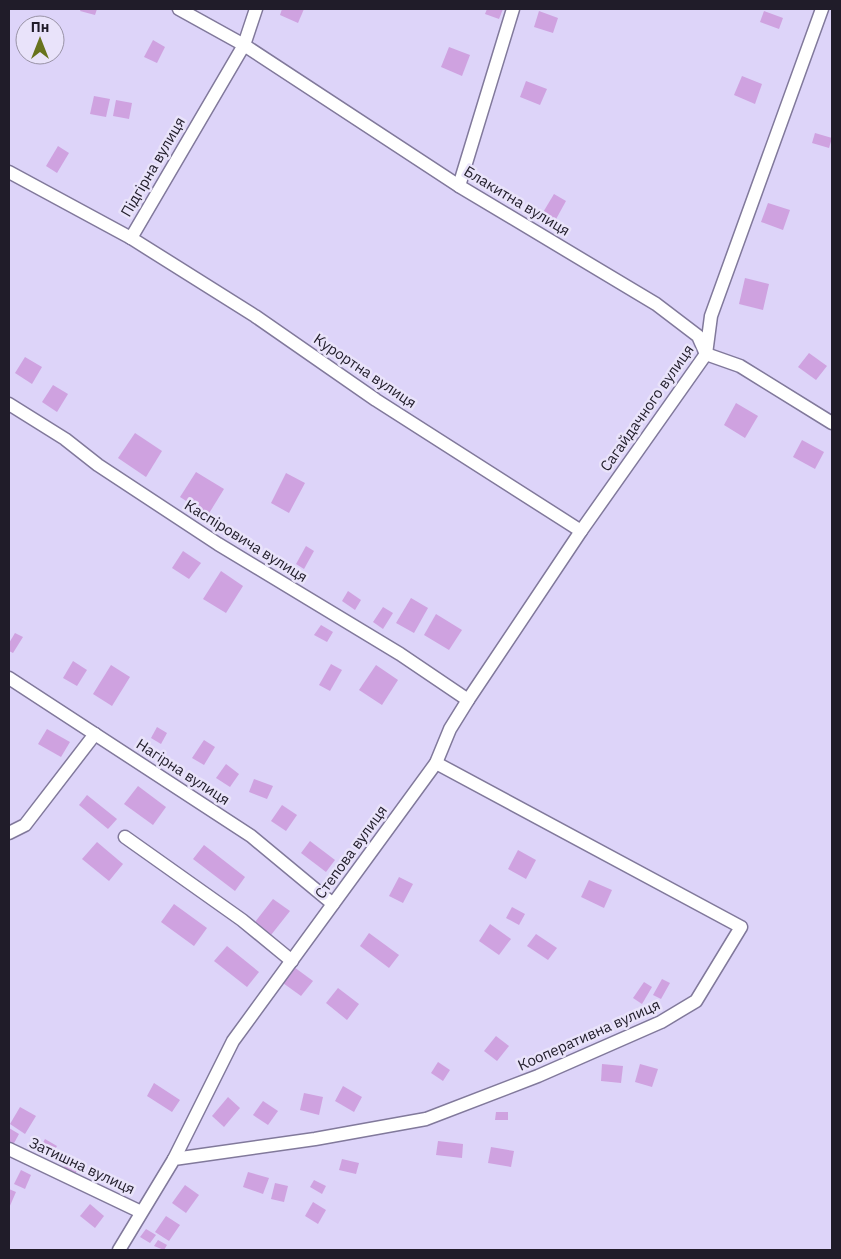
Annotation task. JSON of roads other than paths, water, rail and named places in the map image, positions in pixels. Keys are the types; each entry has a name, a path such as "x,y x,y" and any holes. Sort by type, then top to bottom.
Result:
{"street":[{"name":"Блакитна вулиця","path":"179,9 244,45 459,186 656,304 698,336 706,354"},
{"name":"Підгірна вулиця","path":"9,172 131,238 244,45 256,9"},
{"path":"459,186 513,9"},
{"name":"Сагайдачного вулиця","path":"436,763 450,729 468,700 581,531 706,354 712,316 822,9"},
{"name":"Курортна вулиця","path":"131,238 255,316 376,400 581,531"},
{"path":"706,354 740,366 832,423"},
{"name":"Каспіровича вулиця","path":"9,404 64,439 98,465 218,544 392,649 468,700"},
{"name":"Нагірна вулиця","path":"9,678 251,836 333,904"},
{"path":"9,833 25,825 95,734"},
{"name":"Степова вулиця","path":"174,1159 233,1041 436,763"},
{"name":"Кооперативна вулиця","path":"174,1159 315,1139 426,1119 555,1069 661,1022 696,1001 742,927 436,763"},
{"path":"125,837 242,920 292,961"},
{"name":"Затишна вулиця","path":"9,1150 141,1212"},
{"path":"119,1250 174,1159"}]}
